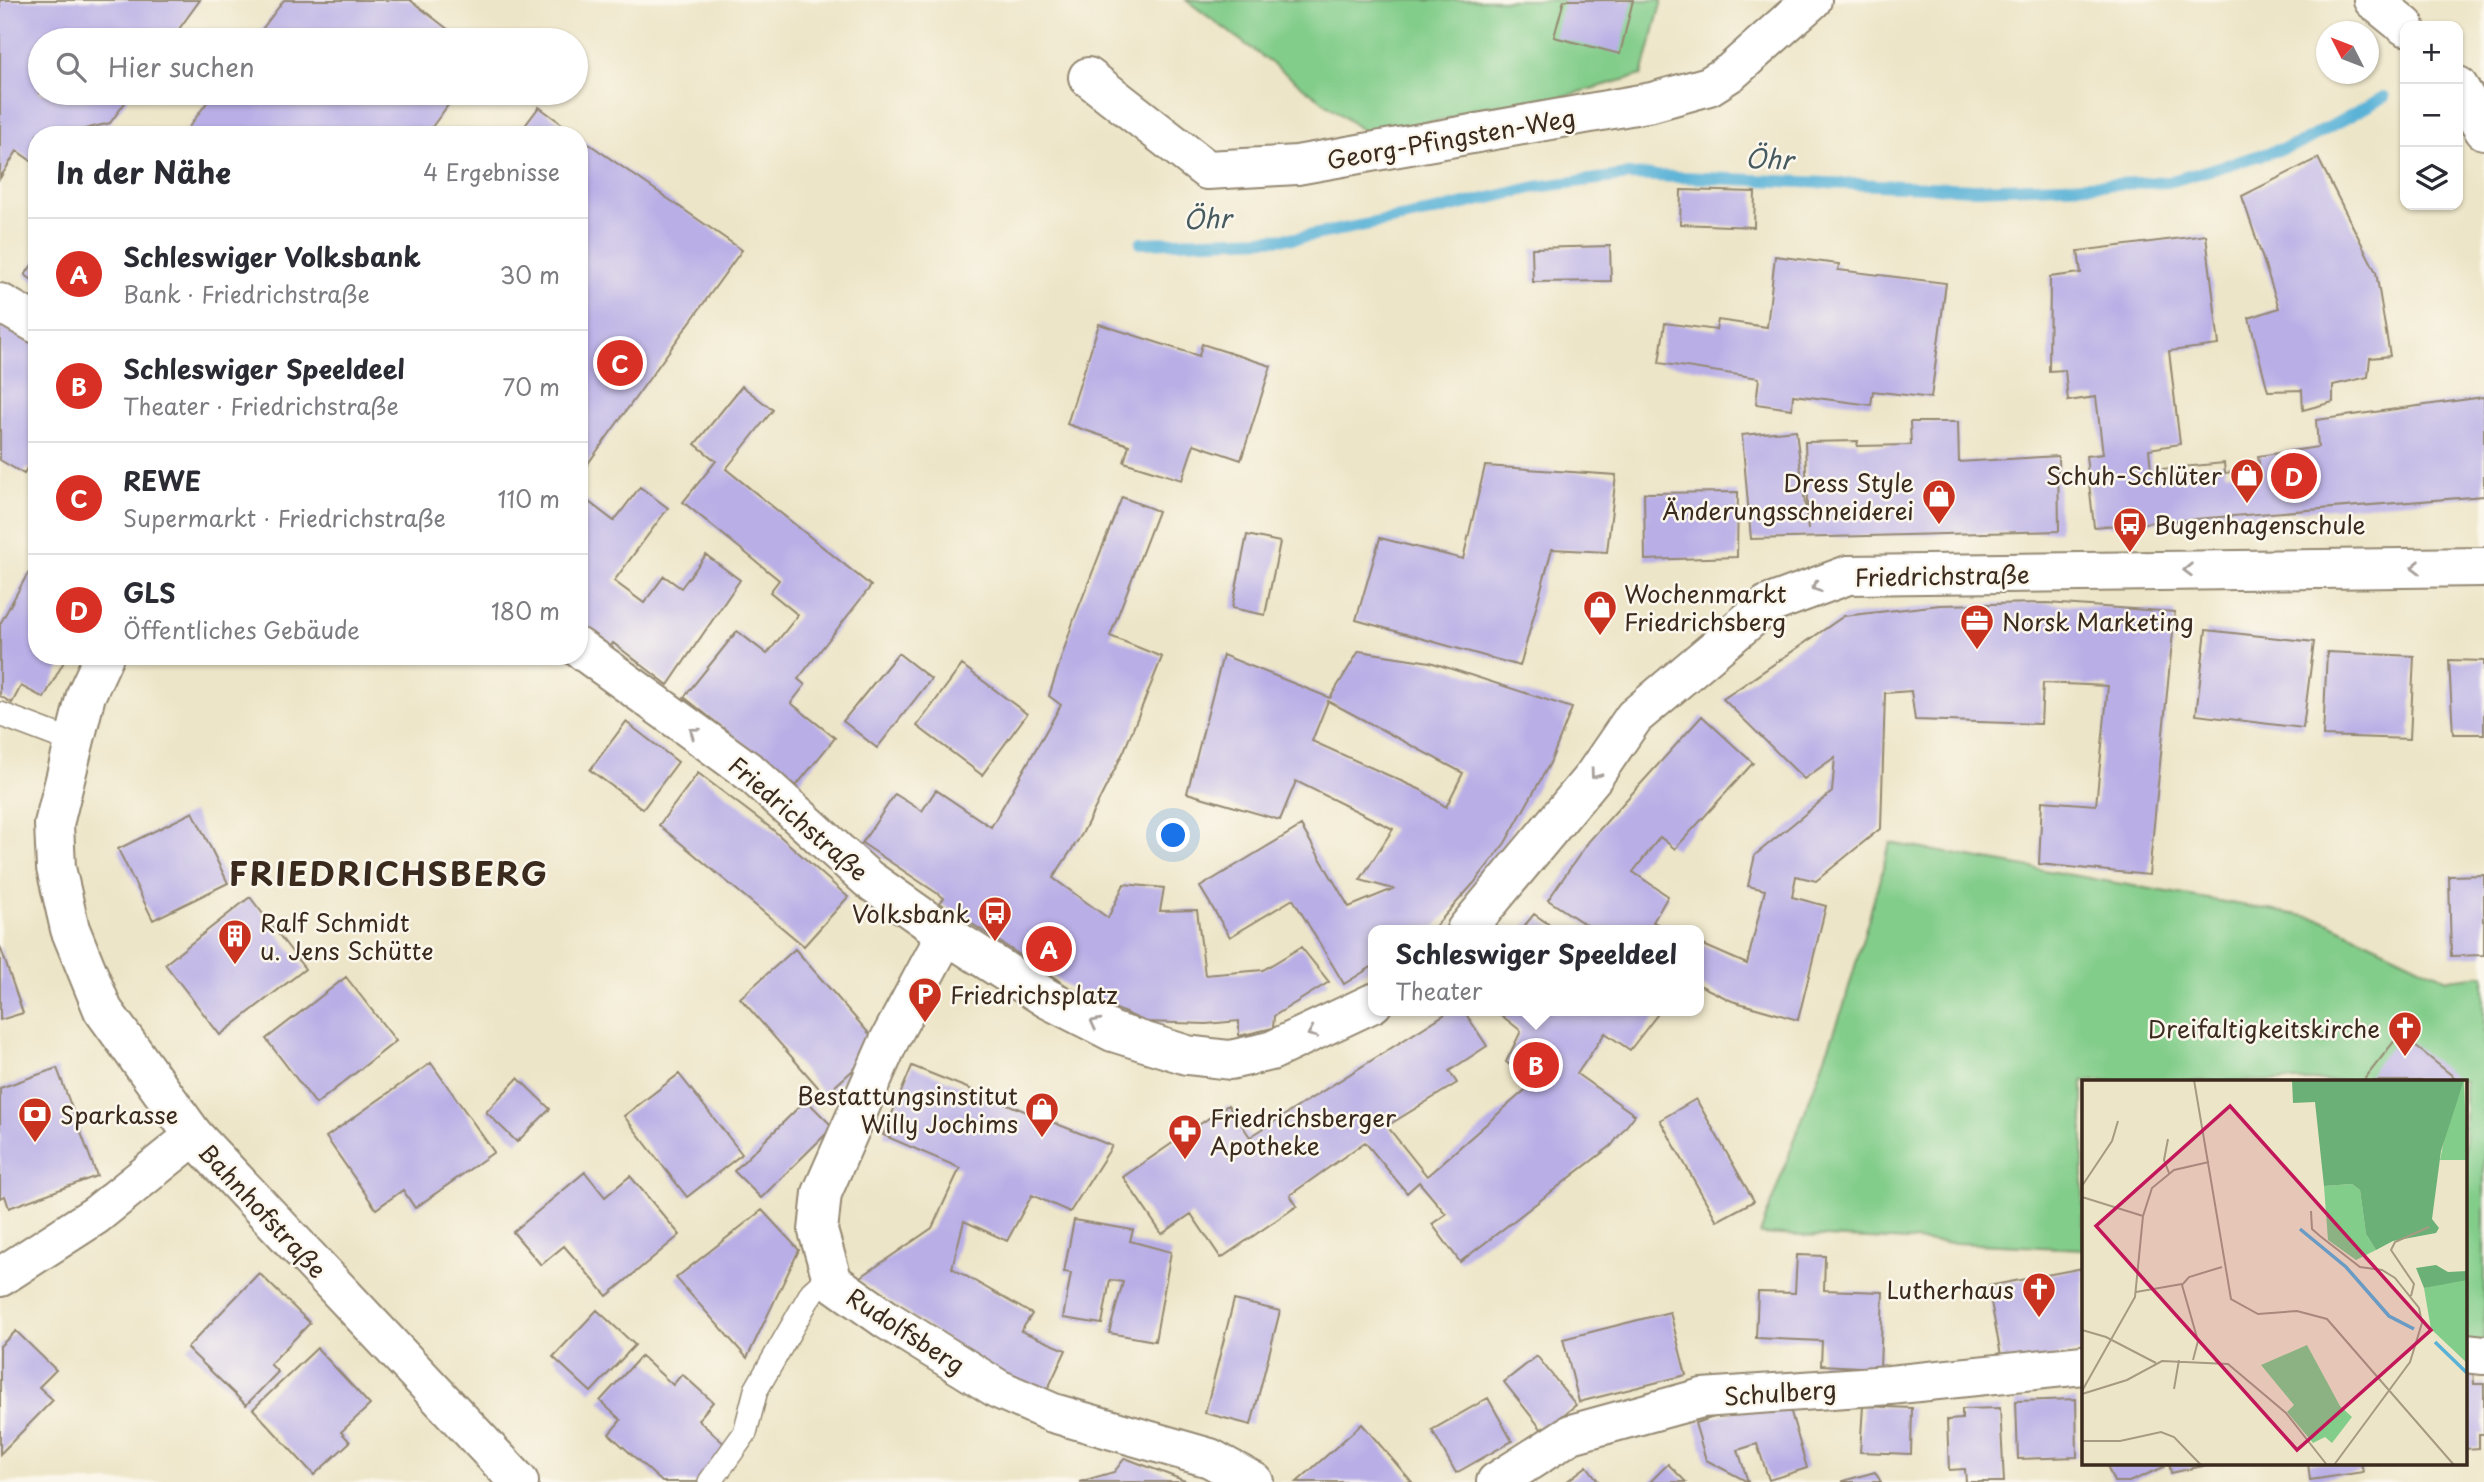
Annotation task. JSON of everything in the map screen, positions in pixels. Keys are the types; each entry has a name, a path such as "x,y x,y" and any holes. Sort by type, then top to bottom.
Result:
{"street":[{"name":"Georg-Pfingsten-Weg","path":"1088,77 1207,170 1297,165 1640,105 1709,86 1739,65 1812,0"},
{"path":"2374,0 2400,22"},
{"path":"2463,94 2484,130"},
{"path":"0,303 28,319"},
{"name":"Friedrichstraße","path":"1470,925 1593,778 1634,717 1767,605 1848,575 2484,567"},
{"name":"Friedrichstraße","path":"588,655 751,773 869,878 946,934 1048,999 1113,1032 1187,1055 1230,1059 1271,1051 1368,1005"},
{"name":"Bahnhofstraße","path":"100,665 86,695 54,824 57,868 70,929 103,1010 194,1136 519,1482"},
{"name":"Rudolfsberg","path":"946,934 889,1041 822,1194 818,1231 833,1282 887,1321 998,1389 1053,1413 1210,1458 1254,1482"},
{"path":"0,1277 96,1214 194,1136"},
{"path":"2466,1353 2484,1355"},
{"name":"Schulberg","path":"1496,1482 1571,1434 1702,1398 1890,1385 2082,1365"}],"lane":[{"path":"0,714 74,742"},
{"path":"710,1482 745,1433 756,1390 812,1292 831,1275"}],"green space":[{"path":"1186,0 1662,0 1642,75 1554,99 1367,134"},
{"path":"1890,843 2321,919 2447,979 2484,975 2484,1343 2466,1341 2466,1080 2082,1080 2082,1249 1760,1234 1844,1005"}],"building":[{"path":"0,0 200,0 180,28 28,28 28,105 123,105 110,123 98,126 28,126 28,159 17,151 0,178"},
{"path":"284,0 410,0 446,28 263,28"},
{"path":"1564,0 1633,0 1620,54 1554,37"},
{"path":"205,105 448,105 433,126 190,126"},
{"path":"539,107 565,126 525,126"},
{"path":"588,143 742,250 588,464"},
{"path":"2318,158 2376,272 2390,356 2370,358 2368,377 2333,385 2333,402 2303,410 2302,390 2268,391 2249,318 2279,308 2242,196"},
{"path":"1681,190 1755,192 1754,227 1680,224"},
{"path":"2206,235 2219,345 2169,351 2180,444 2149,449 2151,470 2224,463 2225,473 2260,469 2258,456 2318,447 2316,420 2484,397 2484,496 2094,527 2086,456 2103,454 2096,397 2068,401 2065,370 2049,371 2050,277 2081,273 2078,251"},
{"path":"1610,246 1611,281 1533,282 1532,248"},
{"path":"1775,256 1839,264 1838,270 1946,283 1931,398 1873,391 1871,405 1793,395 1792,409 1756,404 1759,378 1659,363 1665,323 1716,330 1718,320 1767,327"},
{"path":"1099,324 1199,356 1202,344 1271,366 1241,460 1194,444 1182,480 1124,462 1129,445 1067,424"},
{"path":"0,325 28,340 28,468 24,474 0,460"},
{"path":"742,386 773,410 726,469 871,586 798,679 805,685 791,703 835,738 796,786 684,697 737,631 767,654 798,615 770,592 779,580 683,502 716,461 695,444"},
{"path":"1910,422 1958,422 1959,462 2058,456 2059,531 1751,539 1742,435 1796,430 1808,530 1805,442 1858,441 1857,446 1911,445"},
{"path":"1485,466 1616,475 1607,552 1552,549 1520,666 1356,620 1380,538 1463,559"},
{"path":"640,487 668,508 614,581 644,603 664,576 681,588 706,555 740,580 668,685 613,643 606,653 588,640 588,501 614,521"},
{"path":"1738,492 1737,557 1645,560 1644,493"},
{"path":"1122,497 1158,511 1110,636 1162,657 1124,751 1082,834 1053,878 1108,918 1124,884 1164,888 1160,911 1197,910 1205,975 1263,970 1301,947 1329,982 1274,1016 1273,1028 1239,1036 1239,1021 1206,1024 1146,1022 1075,991 940,903 944,898 862,843 895,794 922,811 936,790 991,827 1061,705 1049,696 1073,622"},
{"path":"1247,535 1280,542 1265,615 1232,608"},
{"path":"28,573 28,665 62,665 44,698 21,686 12,703 0,696 0,624"},
{"path":"2047,603 2175,612 2149,875 2039,864 2042,801 2096,805 2108,686 2043,683 2041,724 1915,720 1911,691 1885,693 1881,828 1816,881 1796,876 1792,897 1826,906 1798,1020 1732,1001 1704,987 1704,945 1747,964 1765,890 1748,886 1755,855 1832,792 1835,757 1804,779 1723,699 1844,616 1940,605"},
{"path":"2206,630 2314,642 2303,728 2196,715"},
{"path":"1359,651 1430,662 1572,708 1550,763 1505,843 1474,883 1436,925 1368,925 1368,969 1344,984 1293,899 1230,937 1200,887 1301,826 1349,907 1393,889 1360,880 1393,829 1296,781 1280,820 1187,793 1223,655 1330,698","holes":["1328,701 1463,773 1446,807 1421,790 1312,741"]},
{"path":"2327,652 2414,656 2410,739 2323,736"},
{"path":"898,653 931,679 877,748 843,721"},
{"path":"2449,660 2484,661 2484,734 2453,734"},
{"path":"962,665 1027,714 982,775 917,726"},
{"path":"1702,716 1753,763 1675,849 1660,837 1633,872 1668,896 1653,922 1660,925 1586,925 1548,900 1589,841"},
{"path":"626,722 678,762 643,809 590,770"},
{"path":"698,773 772,829 848,897 804,946 659,825"},
{"path":"193,812 228,883 153,920 118,849"},
{"path":"2484,875 2484,955 2451,956 2449,876"},
{"name":"Ralf Schmidt u. Jens Schütte","path":"250,897 305,969 220,1035 165,964"},
{"path":"1534,914 1550,925 1525,925"},
{"path":"0,946 23,1013 0,1020"},
{"path":"795,949 880,1046 825,1095 740,998"},
{"path":"346,977 396,1041 316,1104 266,1039"},
{"path":"1442,1016 1467,1016 1487,1046 1449,1071 1457,1083 1387,1126 1427,1176 1533,1083 1506,1062 1521,1031 1502,1016 1656,1016 1630,1050 1605,1033 1577,1074 1635,1115 1611,1146 1460,1262 1432,1224 1446,1214 1419,1182 1407,1193 1365,1142 1290,1195 1297,1206 1221,1258 1191,1214 1162,1234 1123,1177 1228,1105 1250,1137"},
{"name":"Dreifaltigkeitskirche","path":"2400,1034 2458,1080 2364,1080"},
{"path":"431,1063 494,1152 415,1208 403,1190 376,1209 326,1137"},
{"path":"912,1066 1112,1146 1070,1212 1032,1195 1007,1241 964,1221 952,1268 1032,1314 1021,1331 1066,1350 1045,1395 995,1373 858,1279 932,1228 960,1168 883,1135"},
{"path":"57,1068 97,1176 9,1208 5,1196 0,1198 0,1088"},
{"path":"679,1074 742,1154 687,1197 624,1116"},
{"path":"518,1078 550,1109 517,1142 486,1112"},
{"path":"1696,1099 1754,1201 1717,1221 1660,1120"},
{"path":"806,1100 833,1127 761,1198 734,1171"},
{"path":"585,1172 605,1197 630,1176 680,1235 607,1296 564,1246 541,1265 513,1232"},
{"path":"762,1210 799,1250 747,1358 676,1278"},
{"path":"1074,1220 1133,1230 1130,1241 1171,1252 1155,1341 1109,1333 1123,1282 1110,1280 1102,1324 1063,1318 1071,1273 1064,1272"},
{"path":"1797,1255 1825,1256 1824,1290 1883,1292 1880,1368 1821,1365 1822,1341 1756,1338 1758,1292 1795,1293"},
{"name":"Lutherhaus","path":"2082,1268 2082,1351 2003,1366 1988,1286"},
{"path":"259,1273 310,1323 270,1364 278,1372 246,1405 187,1348"},
{"path":"1234,1300 1280,1311 1251,1425 1205,1413"},
{"path":"597,1310 635,1345 591,1392 553,1357"},
{"path":"1670,1312 1686,1375 1579,1402 1563,1339"},
{"path":"16,1331 56,1370 39,1387 53,1400 0,1454 0,1346"},
{"path":"317,1348 370,1405 341,1432 350,1442 314,1475 253,1409"},
{"path":"641,1356 673,1385 682,1374 713,1402 698,1420 730,1449 701,1482 662,1482 609,1434 621,1420 600,1401"},
{"path":"1537,1356 1576,1405 1543,1431 1504,1382"},
{"path":"2473,1369 2474,1384 2484,1384 2484,1434 2479,1434 2479,1448 2466,1449 2466,1370"},
{"path":"1786,1395 1807,1468 1769,1480 1757,1444 1738,1450 1748,1482 1706,1460 1695,1423"},
{"path":"1488,1398 1512,1441 1456,1473 1432,1430"},
{"path":"2076,1399 2077,1457 2018,1459 2016,1401"},
{"path":"1863,1406 1912,1408 1911,1454 1860,1452"},
{"path":"2000,1408 2004,1482 1966,1482 1965,1469 1949,1470 1947,1420 1962,1419 1962,1409"},
{"path":"1362,1424 1412,1482 1297,1482"},
{"path":"1125,1458 1188,1482 1079,1482 1114,1472"},
{"path":"1668,1464 1686,1482 1650,1482"},
{"path":"2106,1464 2162,1464 2164,1467 2129,1482 2114,1482"},
{"path":"2169,1464 2212,1464 2171,1473"},
{"path":"2308,1464 2361,1464 2363,1472 2310,1480"},
{"path":"1587,1466 1599,1482 1566,1482"},
{"path":"1875,1472 1881,1482 1843,1482 1843,1481"}],"waterway":[{"name":"Öhr","path":"1141,243 1298,238 1431,212 1536,187 1629,175 1976,189 2168,182 2299,144 2384,97"}],"place":[{"name":"REWE","path":"620,363"},
{"name":"GLS","path":"2294,476"},
{"name":"Schuh-Schlüter","path":"2247,505"},
{"name":"Dress Style Änderungsschneiderei","path":"1939,526"},
{"name":"Bugenhagenschule","path":"2130,554"},
{"name":"Wochenmarkt Friedrichsberg","path":"1600,637"},
{"name":"Norsk Marketing","path":"1977,651"},
{"name":"Volksbank","path":"995,943"},
{"name":"Schleswiger Volksbank","path":"1049,949"},
{"name":"Ralf Schmidt u. Jens Schütte","path":"235,966"},
{"name":"Friedrichsplatz","path":"925,1024"},
{"name":"Dreifaltigkeitskirche","path":"2405,1058"},
{"name":"Schleswiger Speeldeel","path":"1536,1065"},
{"name":"Bestattungsinstitut Willy Jochims","path":"1042,1139"},
{"name":"Sparkasse","path":"35,1144"},
{"name":"Friedrichsberger Apotheke","path":"1185,1161"},
{"name":"Lutherhaus","path":"2039,1319"}],"district":[{"name":"FRIEDRICHSBERG","path":"389,873"}]}
